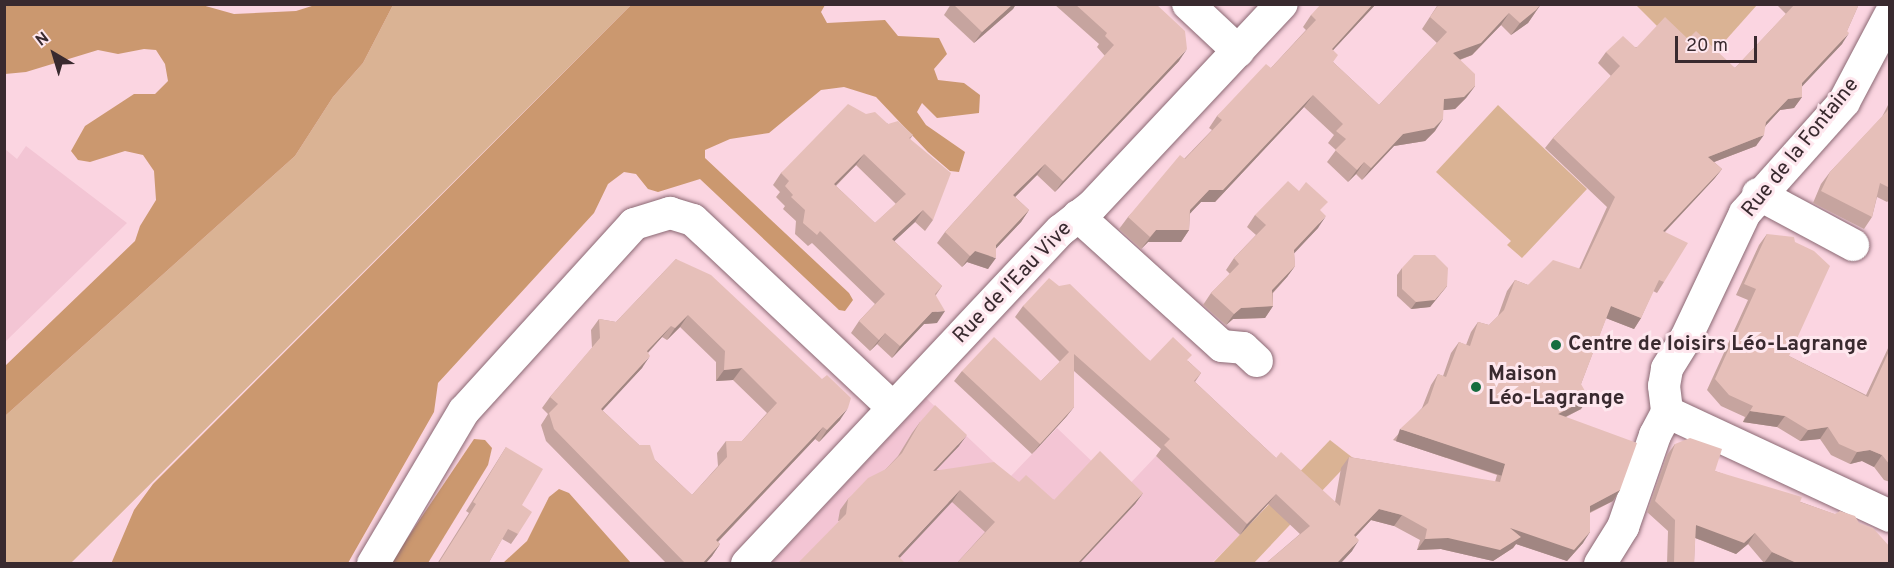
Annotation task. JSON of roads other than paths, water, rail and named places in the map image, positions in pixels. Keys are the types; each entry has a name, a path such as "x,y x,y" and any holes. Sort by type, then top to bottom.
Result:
{"street":[{"path":"1188,4 1238,51"},
{"name":"Rue de l'Eau Vive","path":"747,564 1061,230 1078,216 1282,4"},
{"name":"Rue de la Fontaine","path":"1667,412 1664,398 1666,369 1686,338 1725,252 1758,194 1844,102 1890,15"},
{"path":"1758,194 1853,245"},
{"path":"373,564 464,411 634,224 670,213 693,220 893,408"},
{"path":"1078,216 1222,346 1243,348 1257,361"},
{"path":"1600,564 1623,526 1655,435 1667,412 1890,516"}],"place":[{"name":"Centre de loisirs Léo-Lagrange","path":"1556,345"},
{"name":"Maison Léo-Lagrange","path":"1476,387"}]}
